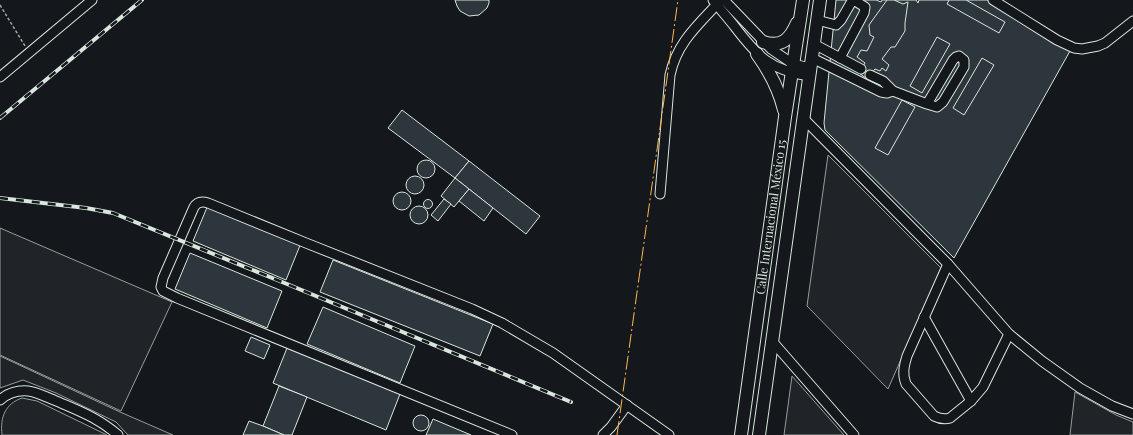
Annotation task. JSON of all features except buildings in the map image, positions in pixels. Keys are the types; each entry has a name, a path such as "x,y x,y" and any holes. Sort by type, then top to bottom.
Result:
{"main road":[{"name":"Calle Internacional México 15","path":"759,435 820,0"},
{"name":"Calle Internacional México 15","path":"741,435 802,4"},
{"path":"764,42 769,44 777,44 791,36 802,4"},
{"path":"757,54 768,68 776,83 782,100 785,117"}],"street":[{"path":"0,77 92,0"},
{"path":"993,0 1057,40 1074,48 1082,49 1105,43 1133,21"},
{"path":"719,1 780,56 792,69"},
{"path":"719,1 757,54 777,68 792,69 811,67 881,92 887,93 893,91"},
{"path":"660,194 670,75 673,61 679,49 688,37 719,1"},
{"path":"817,20 836,25 841,20 852,1 855,1 865,7 864,13 840,58"},
{"path":"814,44 861,69"},
{"path":"870,74 883,81 893,91 927,104 937,107 943,102 964,67 964,60 956,57 952,60 927,104"},
{"path":"803,118 948,264 1010,334 1042,361 1080,388 1112,406 1133,414"},
{"path":"512,435 167,294 161,287 162,278 196,203 208,203 472,309 502,323 553,353 669,435"},
{"path":"948,264 904,363 904,378 906,384 934,416 939,419 950,418 972,401 988,378 1010,334"},
{"path":"924,317 972,401"},
{"path":"772,341 854,435"},
{"path":"0,400 6,394 16,391 28,391 39,394 95,418 118,435"},
{"path":"603,435 611,427 627,405"}],"path":[{"path":"0,5 29,53"}],"shaded area":[{"path":"828,155 941,268 888,389 807,306"},
{"path":"0,228 172,302 121,411 0,355"},
{"path":"0,356 173,435 128,435 116,422 56,393 23,380 0,388"},
{"path":"792,376 844,435 784,435"},
{"path":"1075,392 1116,415 1133,422 1133,435 1070,435"},
{"path":"22,398 37,401 107,435 2,435 2,422 5,412 11,404"}],"railway":[{"path":"0,118 142,0"},
{"path":"0,198 86,208 113,213 571,402"}],"power":[{"path":"617,435 678,0"}]}
